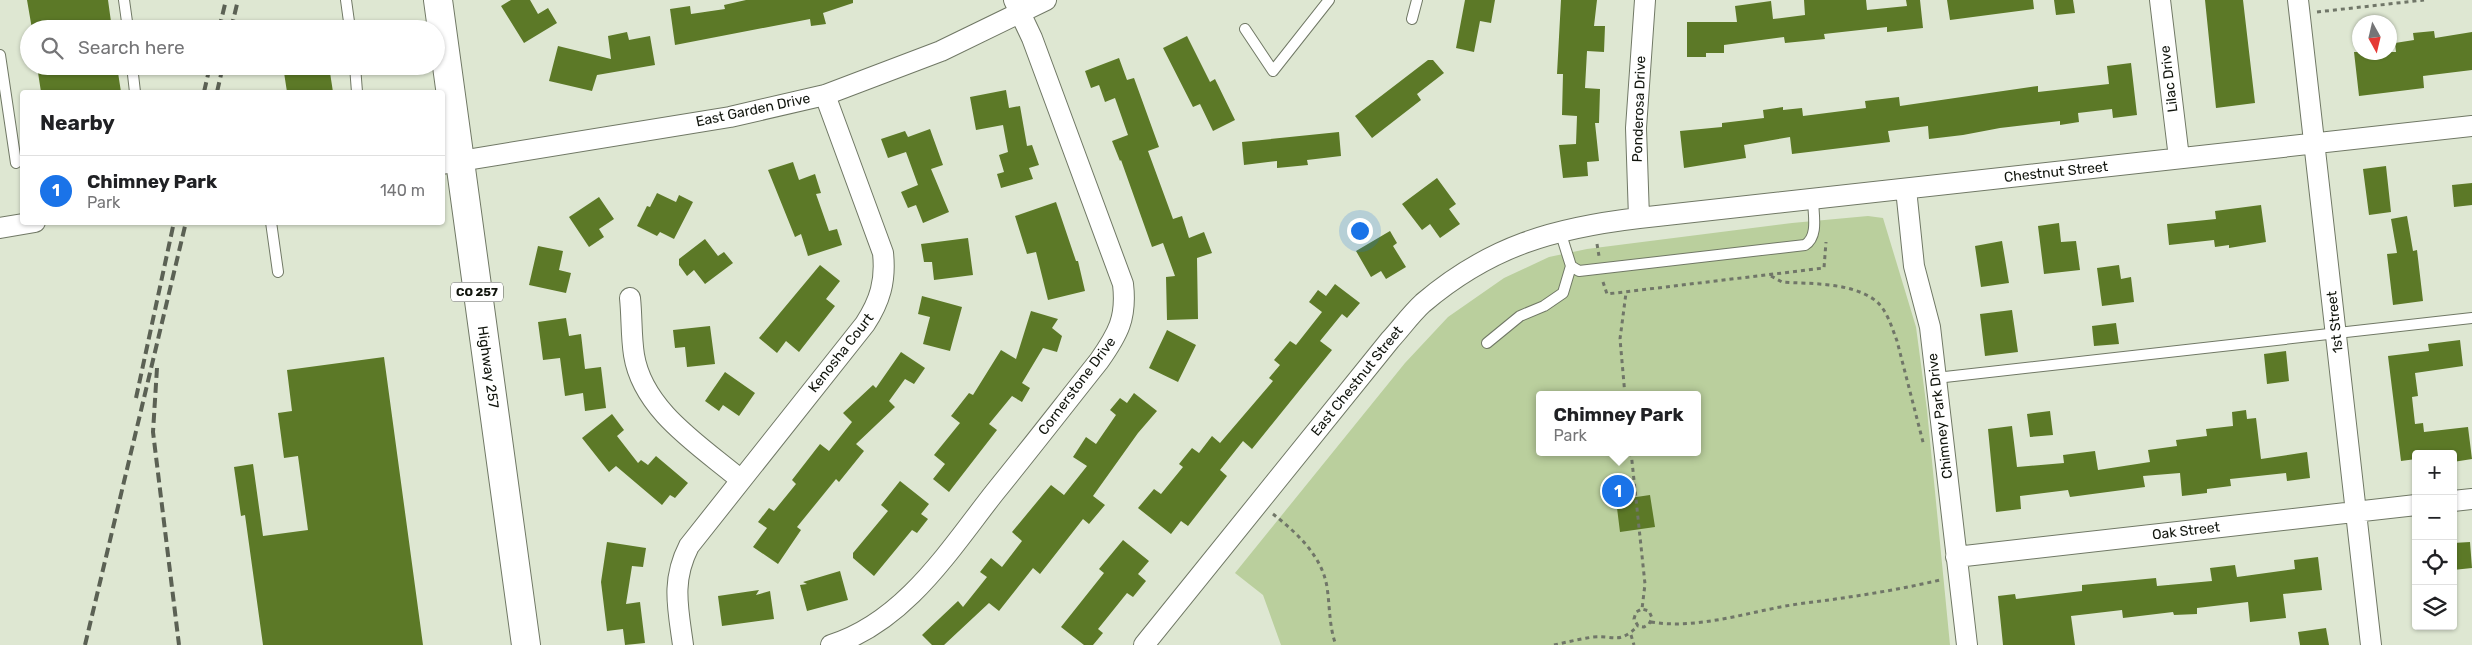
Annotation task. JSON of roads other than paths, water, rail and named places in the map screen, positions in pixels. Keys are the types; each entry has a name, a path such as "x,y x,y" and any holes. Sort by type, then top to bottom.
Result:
{"main road":[{"name":"Highway 257","path":"438,0 440,20"},
{"name":"Highway 257","path":"444,75 451,162 526,645"}],"street":[{"name":"East Garden Drive","path":"451,162 730,117 825,95 941,51 1017,7 1046,0"},
{"name":"Ponderosa Drive","path":"1639,218 1636,128 1645,0"},
{"name":"Lilac Drive","path":"2160,0 2179,158"},
{"name":"Cornerstone Drive","path":"831,645 858,635 919,587 1099,361 1122,324 1125,301 1123,284 1032,38 1017,7"},
{"name":"1st Street","path":"2299,7 2370,645"},
{"name":"Kenosha Court","path":"683,645 676,596 676,581 681,561 698,534 865,324 876,307 882,290 885,273 883,253 825,95"},
{"name":"Chestnut Street","path":"1639,218 2472,126"},
{"name":"Chimney Park Drive","path":"1906,189 1914,266 1930,327 1967,645"},
{"name":"East Chestnut Street","path":"1144,645 1390,340 1422,304 1461,275 1501,252 1525,242 1560,231 1639,218"},
{"path":"0,228 20,225"},
{"path":"630,298 634,355 647,393 670,419 741,480"},
{"path":"2457,500 2472,498"},
{"name":"Oak Street","path":"1956,557 2412,505"}],"lane":[{"path":"124,0 127,20"},
{"path":"346,0 349,20"},
{"path":"1245,28 1273,71 1329,0"},
{"path":"1412,19 1417,0"},
{"path":"0,55 16,163"},
{"path":"133,75 136,90"},
{"path":"356,75 357,90"},
{"path":"1571,266 1579,271 1805,245 1812,239 1814,231 1813,199"},
{"path":"271,225 278,272"},
{"path":"1487,343 1520,316 1544,306 1563,293 1571,266 1560,231"},
{"path":"1936,378 2472,318"}],"railway":[{"path":"221,20 226,0"},
{"path":"233,20 238,0"},
{"path":"204,90 208,75"},
{"path":"217,90 221,75"},
{"path":"136,398 173,225"},
{"path":"85,645 185,225"},
{"path":"157,368 153,432 179,645"}],"place":[{"name":"Chimney Park","path":"1618,491"}]}
